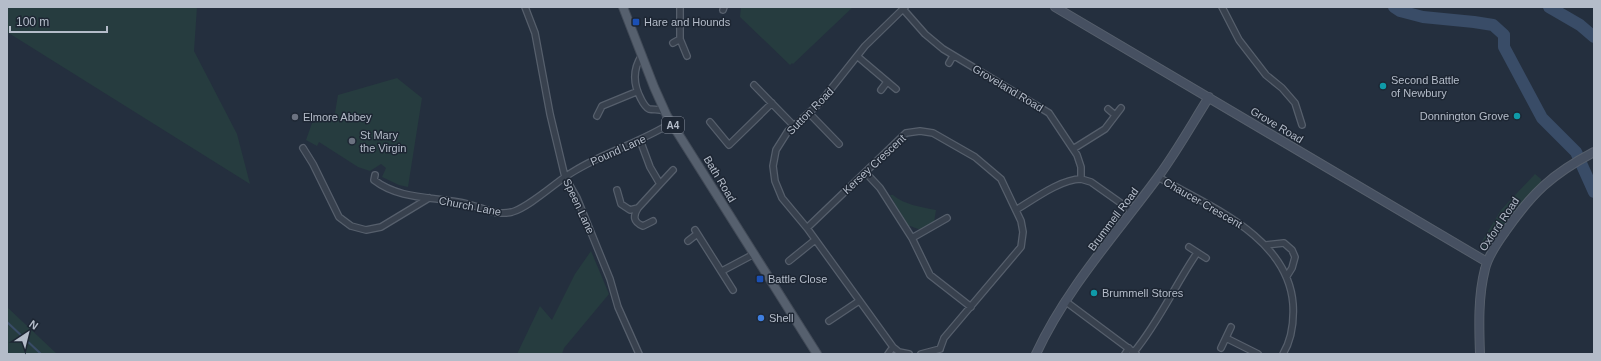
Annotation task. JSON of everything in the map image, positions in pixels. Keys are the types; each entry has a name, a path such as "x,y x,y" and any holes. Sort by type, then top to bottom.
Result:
{"main road":[{"name":"Bath Road","path":"623,7 664,111 817,354"}],"street":[{"name":"Speen Lane","path":"525,7 535,33 550,114 565,177 586,218 610,279 618,307 639,354"},
{"path":"680,7 680,39 687,56"},
{"name":"Grove Road","path":"1055,7 1487,262"},
{"path":"1222,7 1239,40 1266,75 1282,88 1295,103 1302,125"},
{"name":"Sutton Road","path":"806,228 778,192 773,174 776,150 793,125 809,113 828,93 857,56 904,8"},
{"name":"Groveland Road","path":"904,8 932,41 953,56 1044,109 1053,118 1073,148 1081,167 1082,179"},
{"path":"673,43 680,39"},
{"path":"642,55 637,62 634,74 636,92 644,105 650,109 658,108 664,111"},
{"path":"857,56 896,89"},
{"path":"949,63 953,56"},
{"path":"880,90 887,82"},
{"path":"754,84 793,125"},
{"path":"597,116 602,106 636,92"},
{"name":"Brummell Road","path":"1036,354 1051,323 1065,301 1158,177 1209,97"},
{"path":"710,122 729,144 772,104"},
{"path":"1073,148 1105,129 1121,108"},
{"path":"1108,109 1115,116"},
{"path":"809,113 839,144"},
{"name":"Pound Lane","path":"565,177 589,162 640,140 671,123"},
{"name":"Kersey Crescent","path":"806,228 866,173 906,133 920,131 933,133 975,157 1001,179 1016,210 1023,232 1021,248 944,338 941,351 921,354"},
{"path":"640,140 650,167 660,184"},
{"path":"303,148 313,164 339,217 351,226 366,230 381,227 429,198"},
{"name":"Oxford Road","path":"1480,354 1481,296 1484,270 1502,235 1524,206 1544,184 1564,169 1594,152"},
{"path":"653,221 643,226 638,224 634,220 635,213 673,170"},
{"path":"866,173 880,188 912,238 930,275 971,307"},
{"name":"Church Lane","path":"375,175 374,180 380,185 395,191 468,204 496,213 515,211 531,202 565,177"},
{"name":"Chaucer Crescent","path":"1158,177 1239,223 1266,245 1287,276 1293,296 1294,316 1289,344 1283,354"},
{"path":"1016,210 1060,184 1071,180 1082,179 1092,182 1132,211"},
{"path":"617,190 622,204 630,210 638,208"},
{"path":"912,238 947,218"},
{"path":"806,228 893,347 899,352 909,354"},
{"path":"688,241 696,232 733,290"},
{"path":"789,261 815,240"},
{"path":"1266,245 1284,243 1292,250 1295,258 1287,276"},
{"path":"1189,247 1206,258"},
{"path":"1125,354 1133,352 1157,320 1180,277 1197,253"},
{"path":"722,271 754,254"},
{"path":"829,321 859,301"},
{"path":"1065,301 1133,352"},
{"path":"1221,348 1230,327"},
{"path":"1226,338 1258,354"},
{"path":"888,354 893,347"}],"green space":[{"path":"7,7 197,7 194,51 237,134 250,184 7,32"},
{"path":"741,7 853,7 793,64 792,63 790,65 740,17"},
{"path":"397,78 422,98 408,187 399,185 382,177 386,168 381,164 370,171 358,167 319,142 317,146 306,140 312,123 334,119 338,95"},
{"path":"1535,174 1541,179 1541,183 1514,212 1487,250 1483,251 1479,246 1501,210"},
{"path":"890,195 919,207 936,210 934,222 921,230 910,226 908,227"},
{"path":"591,251 609,294 564,348 562,354 517,354 540,306 552,320 575,274"},
{"path":"7,307 57,354 7,354"}],"waterway":[{"path":"1394,7 1400,11 1423,17 1493,25 1504,35 1504,47 1542,118 1576,152 1594,192"},
{"path":"1549,7 1580,25 1594,37"},
{"path":"7,322 41,354"}],"place":[{"name":"Hare and Hounds","path":"636,22"},
{"name":"Second Battle of Newbury","path":"1383,86"},
{"name":"Donnington Grove","path":"1517,116"},
{"name":"Elmore Abbey","path":"295,117"},
{"name":"St Mary the Virgin","path":"352,141"},
{"name":"Battle Close","path":"760,279"},
{"name":"Brummell Stores","path":"1094,293"},
{"name":"Shell","path":"761,318"}]}
